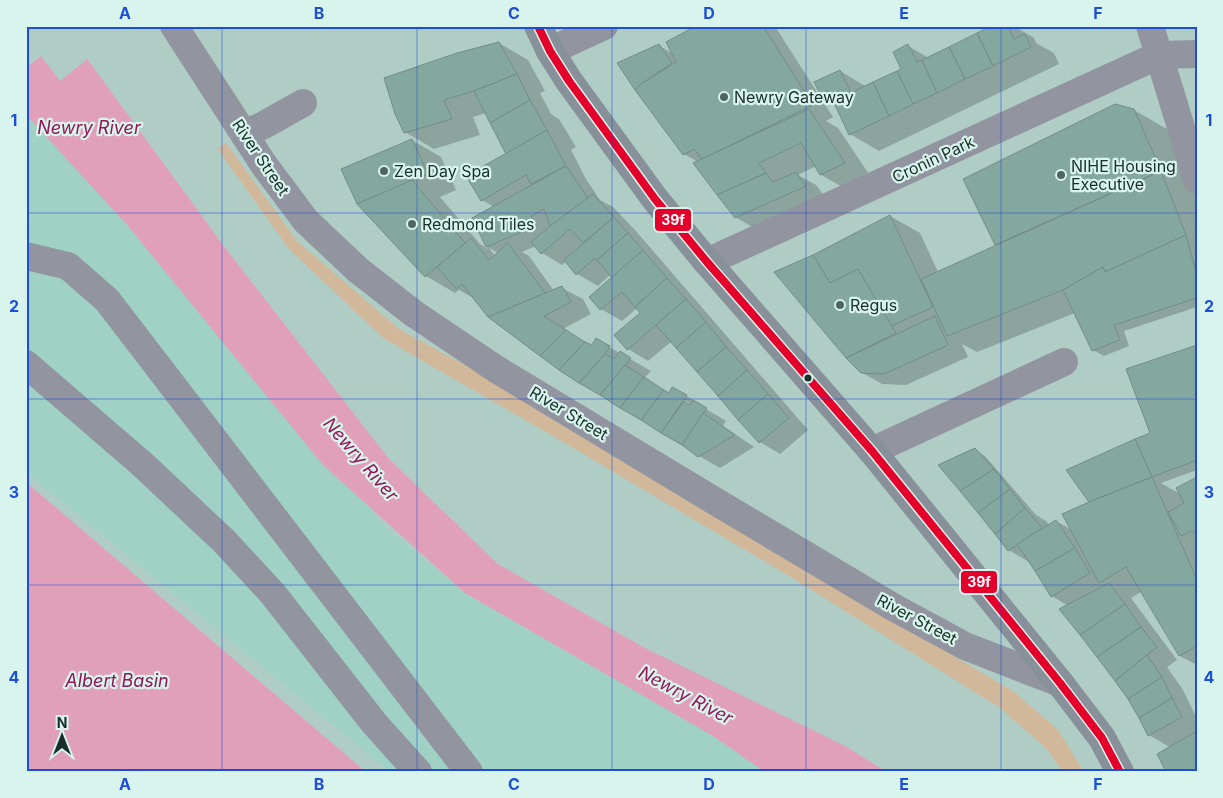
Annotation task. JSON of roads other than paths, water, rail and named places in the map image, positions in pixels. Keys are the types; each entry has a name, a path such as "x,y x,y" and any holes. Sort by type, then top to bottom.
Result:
{"highway":[{"path":"538,26 550,51 569,81 655,199 706,262 872,451 1060,683 1102,738 1120,772"}],"street":[{"name":"River Street","path":"174,26 264,164 306,221 358,270 413,313 496,369 893,607 965,646 1060,683"},
{"path":"550,51 604,26"},
{"path":"1150,26 1197,180"},
{"path":"1159,55 1197,54"},
{"name":"Cronin Park","path":"706,262 1159,55"},
{"path":"244,134 303,103"},
{"path":"26,256 68,266 107,300 469,772"},
{"path":"872,451 1064,362"},
{"path":"26,364 142,464 224,541 273,594 374,723 418,772"}],"water":[{"name":"Newry River","path":"26,26 66,26 93,67 226,249 389,459 498,564 643,647 845,746 887,772 765,772 713,736 465,593 323,465 128,226 28,117 26,114"},
{"name":"Albert Basin","path":"26,482 366,772 26,772"}],"place":[{"name":"Newry Gateway","path":"724,97"},
{"name":"Zen Day Spa","path":"384,171"},
{"name":"NIHE Housing Executive","path":"1061,175"},
{"name":"Redmond Tiles","path":"412,224"},
{"name":"Regus","path":"840,305"}]}
